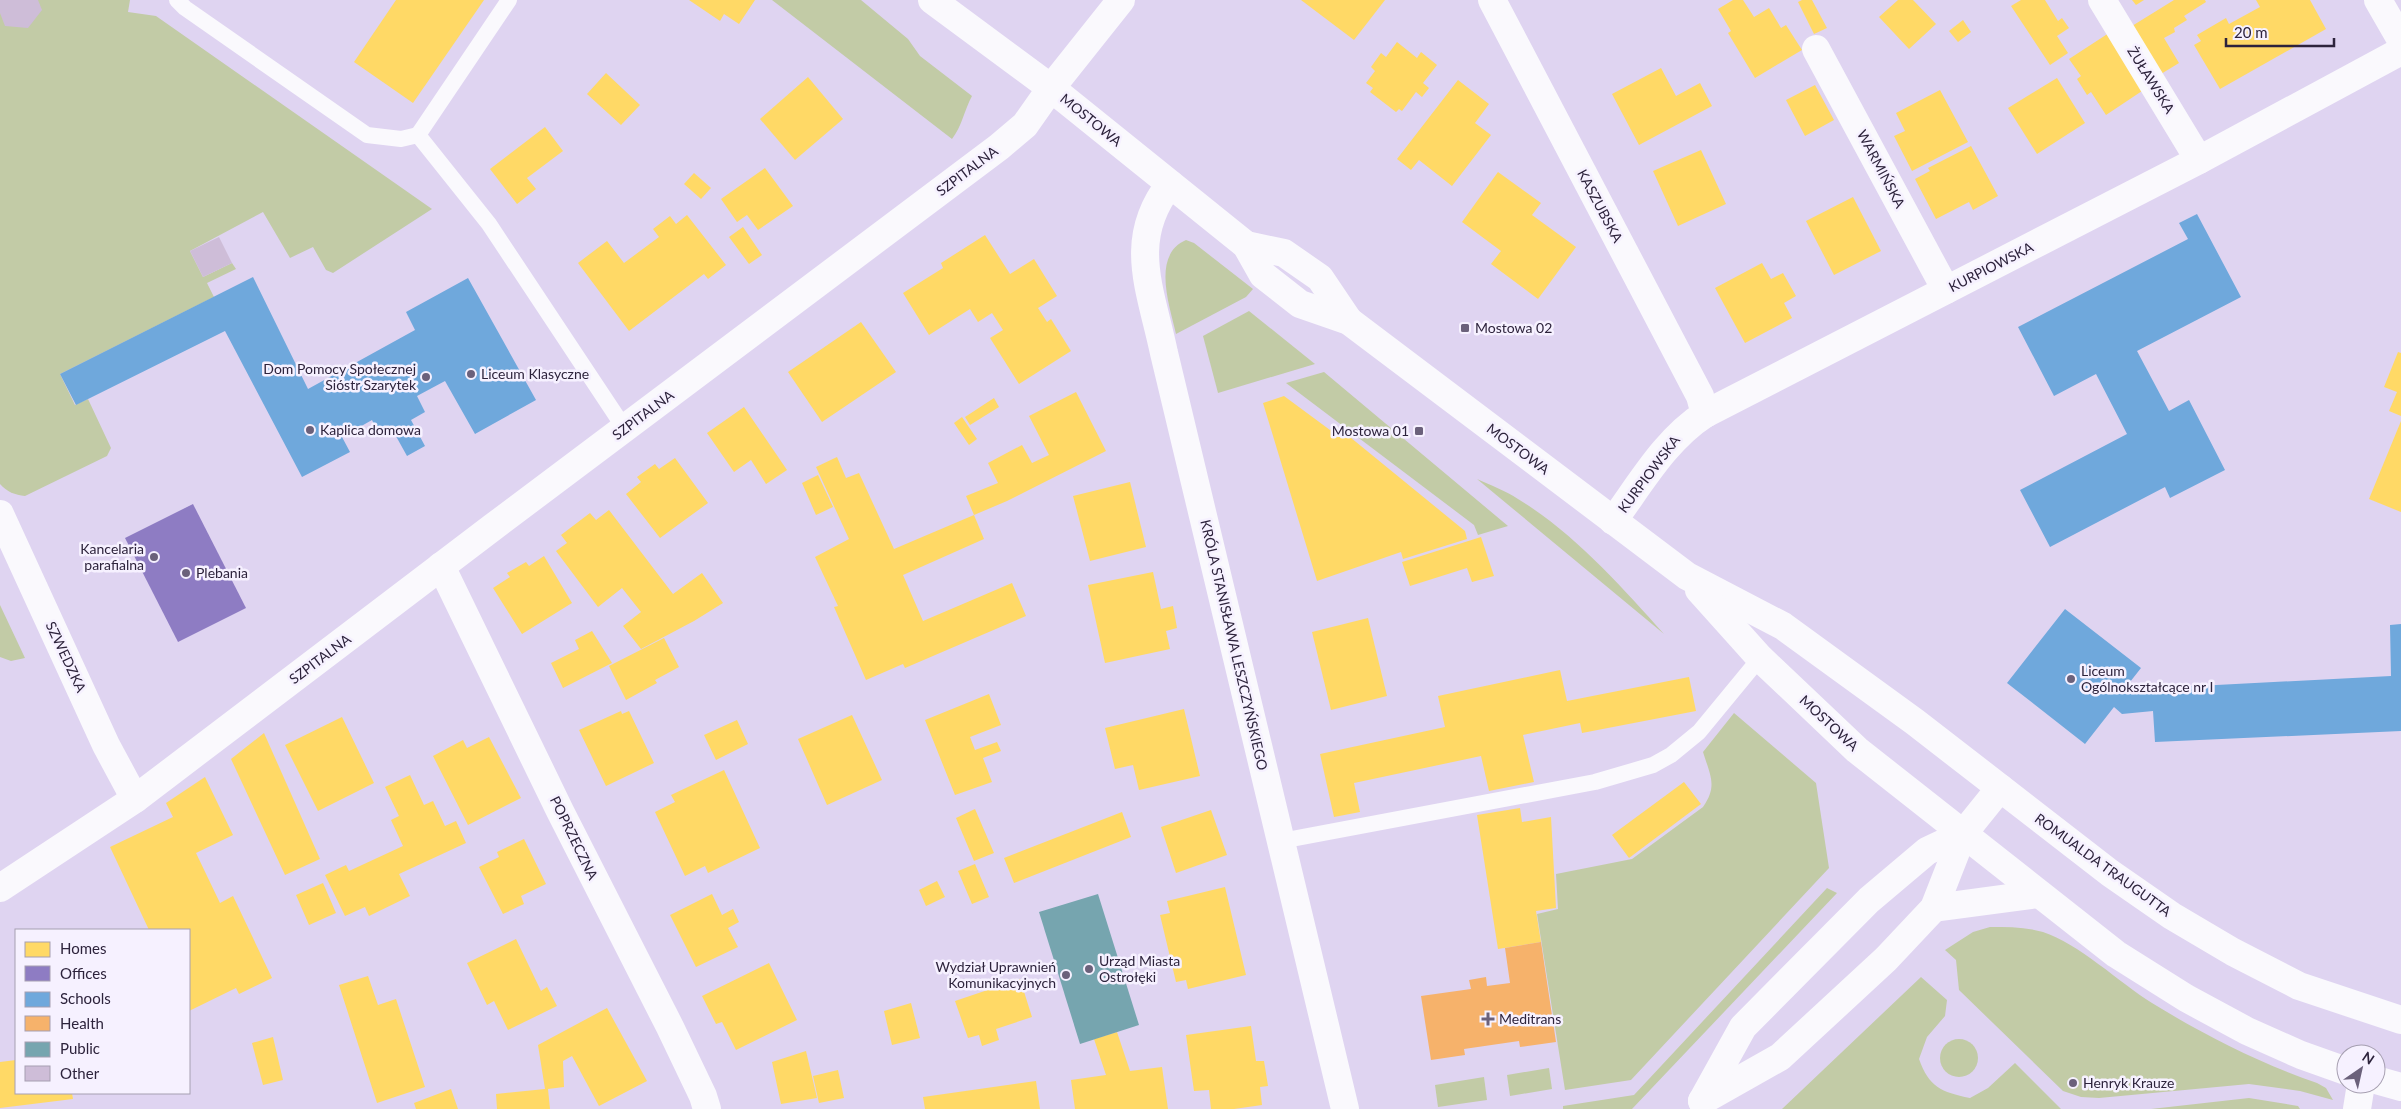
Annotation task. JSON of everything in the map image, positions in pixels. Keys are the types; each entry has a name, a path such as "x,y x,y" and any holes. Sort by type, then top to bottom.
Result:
{"street":[{"name":"MOSTOWA","path":"932,0 1051,88 1246,244 1284,253 1320,278 1349,321 1613,521 1688,576 1783,626 1915,722 2000,788"},
{"name":"SZPITALNA","path":"0,888 135,799 441,566 999,147 1025,125 1051,88 1121,0"},
{"name":"KASZUBSKA","path":"1492,0 1700,396 1704,414"},
{"name":"ŻUŁAWSKA","path":"2102,0 2199,160"},
{"path":"2378,0 2401,40"},
{"name":"WARMIŃSKA","path":"1816,48 1946,290"},
{"name":"KURPIOWSKA","path":"1613,521 1665,450 1688,425 1704,414 2199,160 2401,50"},
{"name":"KRÓLA STANISŁAWA LESZCZYŃSKIEGO","path":"1170,184 1160,197 1150,218 1145,233 1144,255 1166,362 1345,1109"},
{"name":"SZWEDZKA","path":"0,514 106,744 135,799"},
{"name":"POPRZECZNA","path":"441,566 564,820 674,1036 703,1096 707,1109"},
{"name":"MOSTOWA","path":"1688,576 1760,658 1857,750 1963,834"},
{"path":"1698,1105 1780,1057 1886,959 1934,908 1963,834 2000,788"},
{"name":"ROMUALDA TRAUGUTTA","path":"2000,788 2110,873 2172,916 2233,952 2299,986 2401,1020"},
{"path":"1963,834 2116,954 2186,998 2247,1031 2301,1055 2336,1067"},
{"path":"1698,1105 1743,1027 1869,900 1927,851 1963,834"},
{"path":"1934,908 2038,894"},
{"path":"2386,1083 2401,1087"},
{"path":"2357,1109 2359,1094"}],"lane":[{"path":"177,0 185,8 367,136 401,139 418,134 509,0"},
{"path":"418,134 489,224 625,429"},
{"path":"1281,841 1595,782 1653,765 1671,755 1699,732 1760,658"}],"green space":[{"path":"0,0 130,0 128,12 156,16 432,209 333,273 326,270 313,247 290,258 263,212 190,251 203,277 232,263 236,269 207,283 214,297 60,374 75,405 88,399 111,448 107,456 25,496 11,493 0,484"},
{"path":"772,0 861,0 908,39 920,56 972,96 952,139"},
{"path":"1186,240 1194,243 1253,289 1246,297 1176,334 1167,296 1166,269 1169,257 1175,247"},
{"path":"1249,311 1315,364 1218,393 1203,336"},
{"path":"1324,372 1508,526 1478,535 1474,525 1286,383"},
{"path":"1477,479 1513,496 1558,528 1614,579 1664,634"},
{"path":"0,605 25,658 11,661 0,657"},
{"path":"1734,713 1816,783 1829,868 1631,1080 1565,1090 1537,914 1558,909 1556,874 1632,859 1703,807 1708,800 1711,780 1703,752"},
{"path":"1827,888 1837,893 1632,1109 1563,1109 1563,1106 1634,1095"},
{"path":"1990,927 2030,929 2056,937 2084,954 2140,995 2172,1015 2253,1057 2317,1083 2326,1088 2333,1100 2300,1091 2249,1084 2099,1098 2081,1097 2063,1091 1959,990 1956,960 1945,950 1973,932"},
{"path":"1921,977 1947,1000 1945,1016 1927,1037 1919,1059 1927,1076 1937,1087 1970,1098 1988,1088 2015,1063 2061,1109 1782,1109"},
{"path":"1959,1039 1972,1045 1978,1058 1972,1071 1959,1077 1946,1071 1940,1058 1946,1045"},
{"path":"1549,1068 1552,1089 1510,1096 1507,1075"},
{"path":"1484,1077 1487,1100 1438,1107 1435,1085"},
{"path":"2249,1098 2298,1106 2300,1109 2151,1109"}],"building: Homes":[{"path":"396,0 484,0 413,103 354,62"},
{"path":"689,0 755,0 739,24 724,14 720,21"},
{"path":"1301,0 1385,0 1354,40"},
{"path":"1733,0 1743,0 1754,17 1769,8 1781,28 1786,25 1802,50 1755,78 1728,33 1731,31 1718,9"},
{"path":"1812,0 1827,28 1814,34 1798,2"},
{"path":"1898,0 1913,0 1936,24 1909,49 1879,17"},
{"path":"2021,0 2045,0 2058,21 2062,18 2069,28 2057,36 2068,53 2050,65 2011,6"},
{"path":"2132,0 2144,0 2136,5"},
{"path":"2174,0 2205,0 2206,2 2184,16 2187,20 2174,28 2175,32 2164,38 2179,63 2161,74 2132,26"},
{"path":"2256,0 2310,0 2326,29 2220,89 2194,45 2201,41 2197,35 2226,18 2229,24 2260,7"},
{"path":"1963,20 1971,32 1958,42 1949,31"},
{"path":"2112,31 2148,87 2106,115 2091,92 2087,95 2077,79 2081,76 2069,59"},
{"path":"1397,42 1417,58 1421,52 1437,65 1423,83 1429,88 1422,97 1416,92 1402,111 1399,109 1396,112 1370,92 1373,88 1366,83 1375,71 1371,67 1381,53 1386,57"},
{"path":"1661,68 1676,96 1700,83 1712,106 1639,145 1612,94"},
{"path":"606,73 640,105 621,125 587,94"},
{"path":"808,77 843,119 795,160 760,119"},
{"path":"2057,78 2085,123 2037,154 2008,108"},
{"path":"1458,80 1489,104 1475,123 1491,135 1452,186 1419,160 1411,170 1397,159"},
{"path":"1815,85 1834,120 1805,136 1786,100"},
{"path":"1940,90 1968,142 1912,171 1894,136 1905,131 1896,113"},
{"path":"545,127 563,151 527,178 536,189 517,204 490,169"},
{"path":"1971,146 1998,196 1973,210 1969,202 1936,219 1915,179 1930,171 1928,168"},
{"path":"1701,150 1726,204 1678,226 1653,171"},
{"path":"765,168 793,206 758,230 747,215 737,222 721,199"},
{"path":"1498,172 1541,203 1532,215 1576,247 1538,299 1491,264 1501,251 1462,222"},
{"path":"694,173 711,188 701,199 684,184"},
{"path":"1853,197 1881,251 1834,275 1806,221"},
{"path":"687,215 726,265 708,279 704,274 629,331 578,263 607,241 624,263 659,237 653,229 670,216 676,224"},
{"path":"743,227 762,255 749,264 729,237"},
{"path":"985,235 1010,274 1034,259 1057,296 1038,308 1047,322 1051,319 1071,351 1019,384 990,338 1003,330 992,313 978,322 970,309 929,335 903,293 943,268 941,263"},
{"path":"1762,263 1771,279 1783,273 1796,296 1784,303 1792,318 1745,343 1715,288"},
{"path":"861,322 896,372 822,422 788,372"},
{"path":"2398,352 2401,353 2401,416 2389,411 2397,392 2384,387"},
{"path":"1076,392 1106,451 1007,501 974,515 966,496 998,483 988,463 1022,445 1032,463 1049,455 1029,416"},
{"path":"1284,396 1330,430 1334,424 1465,531 1467,539 1403,559 1401,552 1317,581 1263,403"},
{"path":"994,398 999,407 970,425 965,417"},
{"path":"744,407 787,470 766,484 751,460 734,472 707,433"},
{"path":"962,417 977,439 969,445 954,423"},
{"path":"2401,421 2401,512 2369,499"},
{"path":"837,457 846,478 859,473 894,549 974,515 984,539 903,575 923,621 1012,583 1026,616 905,668 903,664 866,680 834,607 838,606 815,557 849,539 816,467"},
{"path":"675,458 708,503 660,538 626,494 641,482 637,477 655,464 659,469"},
{"path":"818,475 833,507 816,515 802,483"},
{"path":"1130,482 1146,547 1090,561 1073,496"},
{"path":"609,510 673,594 702,573 723,603 694,621 641,649 623,626 641,612 622,588 598,607 556,551 567,543 561,535 590,513 596,520"},
{"path":"1481,537 1494,576 1472,582 1467,568 1410,586 1402,562"},
{"path":"544,556 572,603 522,634 493,588 510,577 507,573 526,562 529,566"},
{"path":"1153,572 1161,609 1173,606 1177,628 1166,631 1170,649 1105,663 1088,585"},
{"path":"1368,618 1387,696 1331,710 1312,632"},
{"path":"592,631 612,663 563,688 551,663 579,649 575,640"},
{"path":"664,638 679,667 655,680 657,683 626,700 609,666"},
{"path":"1560,670 1567,701 1689,677 1696,711 1582,733 1580,723 1523,735 1534,782 1489,791 1481,756 1354,783 1360,812 1334,817 1320,754 1445,727 1438,696"},
{"path":"989,694 1001,725 970,737 975,750 997,742 1001,751 983,758 992,782 955,795 925,720"},
{"path":"1184,709 1200,776 1139,790 1133,765 1115,769 1105,728"},
{"path":"621,711 622,714 629,711 654,763 606,786 579,730"},
{"path":"852,715 882,780 827,805 798,739"},
{"path":"342,717 374,783 318,811 285,745"},
{"path":"737,720 748,744 716,760 704,735"},
{"path":"264,733 320,859 285,875 231,759"},
{"path":"489,737 521,798 468,825 433,756 463,740 467,748"},
{"path":"724,770 760,848 708,873 705,866 685,876 655,812 675,802 671,795"},
{"path":"410,775 424,805 433,801 445,826 456,821 466,843 399,874 410,896 369,916 365,907 345,916 325,875 346,865 349,871 403,846 391,820 399,816 385,787"},
{"path":"205,777 233,835 196,853 220,903 233,896 272,978 239,994 236,988 190,1011 190,929 149,929 110,847 173,817 166,803"},
{"path":"1684,782 1701,804 1629,858 1612,835"},
{"path":"1520,808 1522,822 1551,817 1556,908 1536,911 1541,942 1498,949 1477,815"},
{"path":"975,809 994,853 974,861 956,818"},
{"path":"1211,810 1227,855 1176,873 1161,827"},
{"path":"1122,812 1131,837 1014,883 1004,858"},
{"path":"524,839 546,884 521,896 524,904 503,914 479,867 499,857 497,852"},
{"path":"975,864 989,897 972,904 958,871"},
{"path":"937,881 945,897 926,906 919,890"},
{"path":"323,883 336,913 309,925 296,895"},
{"path":"1225,887 1246,975 1188,989 1186,980 1176,982 1160,915 1170,913 1167,901"},
{"path":"712,894 722,915 733,909 739,922 728,928 738,947 696,967 670,915"},
{"path":"516,939 541,991 547,987 557,1006 508,1030 494,1001 487,1005 467,963"},
{"path":"769,963 797,1020 736,1050 722,1022 716,1024 702,996"},
{"path":"368,976 378,1005 396,999 425,1087 377,1103 339,985"},
{"path":"1020,979 1032,1017 996,1029 999,1040 982,1046 979,1035 968,1038 955,1001"},
{"path":"911,1003 920,1038 892,1045 884,1011"},
{"path":"607,1008 647,1081 599,1106 572,1056 563,1061 564,1087 548,1089 550,1109 497,1109 496,1094 545,1089 538,1045"},
{"path":"1251,1026 1256,1061 1264,1061 1268,1086 1260,1087 1262,1105 1234,1109 1211,1109 1209,1090 1194,1091 1186,1035"},
{"path":"1117,1032 1130,1071 1162,1067 1168,1109 1075,1109 1071,1080 1106,1075 1094,1039"},
{"path":"273,1037 283,1080 263,1085 252,1043"},
{"path":"806,1051 817,1098 781,1104 772,1062"},
{"path":"15,1060 15,1094 72,1094 73,1099 0,1108 0,1062"},
{"path":"838,1070 844,1098 819,1103 813,1076"},
{"path":"1036,1081 1040,1109 925,1109 923,1097"},
{"path":"451,1089 458,1109 416,1109 414,1103"}],"building: Offices":[{"name":"Plebania","path":"193,504 246,608 178,642 125,538"}],"building: Schools":[{"path":"2197,214 2241,297 2137,351 2169,411 2189,400 2225,470 2170,498 2165,487 2050,547 2020,490 2127,434 2096,374 2054,396 2018,327 2188,239 2179,223"},
{"name":"Dom Pomocy Społecznej Sióstr Szarytek","path":"253,277 308,389 415,330 406,312 468,278 536,400 475,434 445,381 417,396 425,412 411,420 425,446 407,456 392,429 380,436 372,420 342,437 350,452 302,477 225,331 76,405 60,374"},
{"name":"Liceum Ogólnokształcące nr I","path":"2065,609 2141,668 2130,682 2140,689 2391,676 2390,625 2401,624 2401,731 2155,742 2153,711 2122,714 2114,707 2085,744 2007,683"}],"building: Health":[{"name":"Meditrans","path":"1541,942 1556,1042 1520,1047 1519,1041 1464,1049 1465,1055 1431,1060 1421,996 1471,989 1469,980 1486,977 1487,986 1510,983 1505,948"}],"building: Public":[{"name":"Urząd Miasta Ostrołęki","path":"1098,894 1139,1025 1080,1044 1039,912"}],"building: Other":[{"path":"0,0 38,0 42,10 28,28 5,26 0,13"},
{"path":"219,237 232,263 203,277 190,251"}],"place":[{"name":"Mostowa 02","path":"1465,328"},
{"name":"Liceum Klasyczne","path":"471,374"},
{"name":"Dom Pomocy Społecznej Sióstr Szarytek","path":"426,377"},
{"name":"Kaplica domowa","path":"310,430"},
{"name":"Mostowa 01","path":"1419,431"},
{"name":"Kancelaria parafialna","path":"154,557"},
{"name":"Plebania","path":"186,573"},
{"name":"Liceum Ogólnokształcące nr I","path":"2071,679"},
{"name":"Urząd Miasta Ostrołęki","path":"1089,969"},
{"name":"Wydział Uprawnień Komunikacyjnych","path":"1066,975"},
{"name":"Meditrans","path":"1488,1019"},
{"name":"Henryk Krauze","path":"2073,1083"}]}
